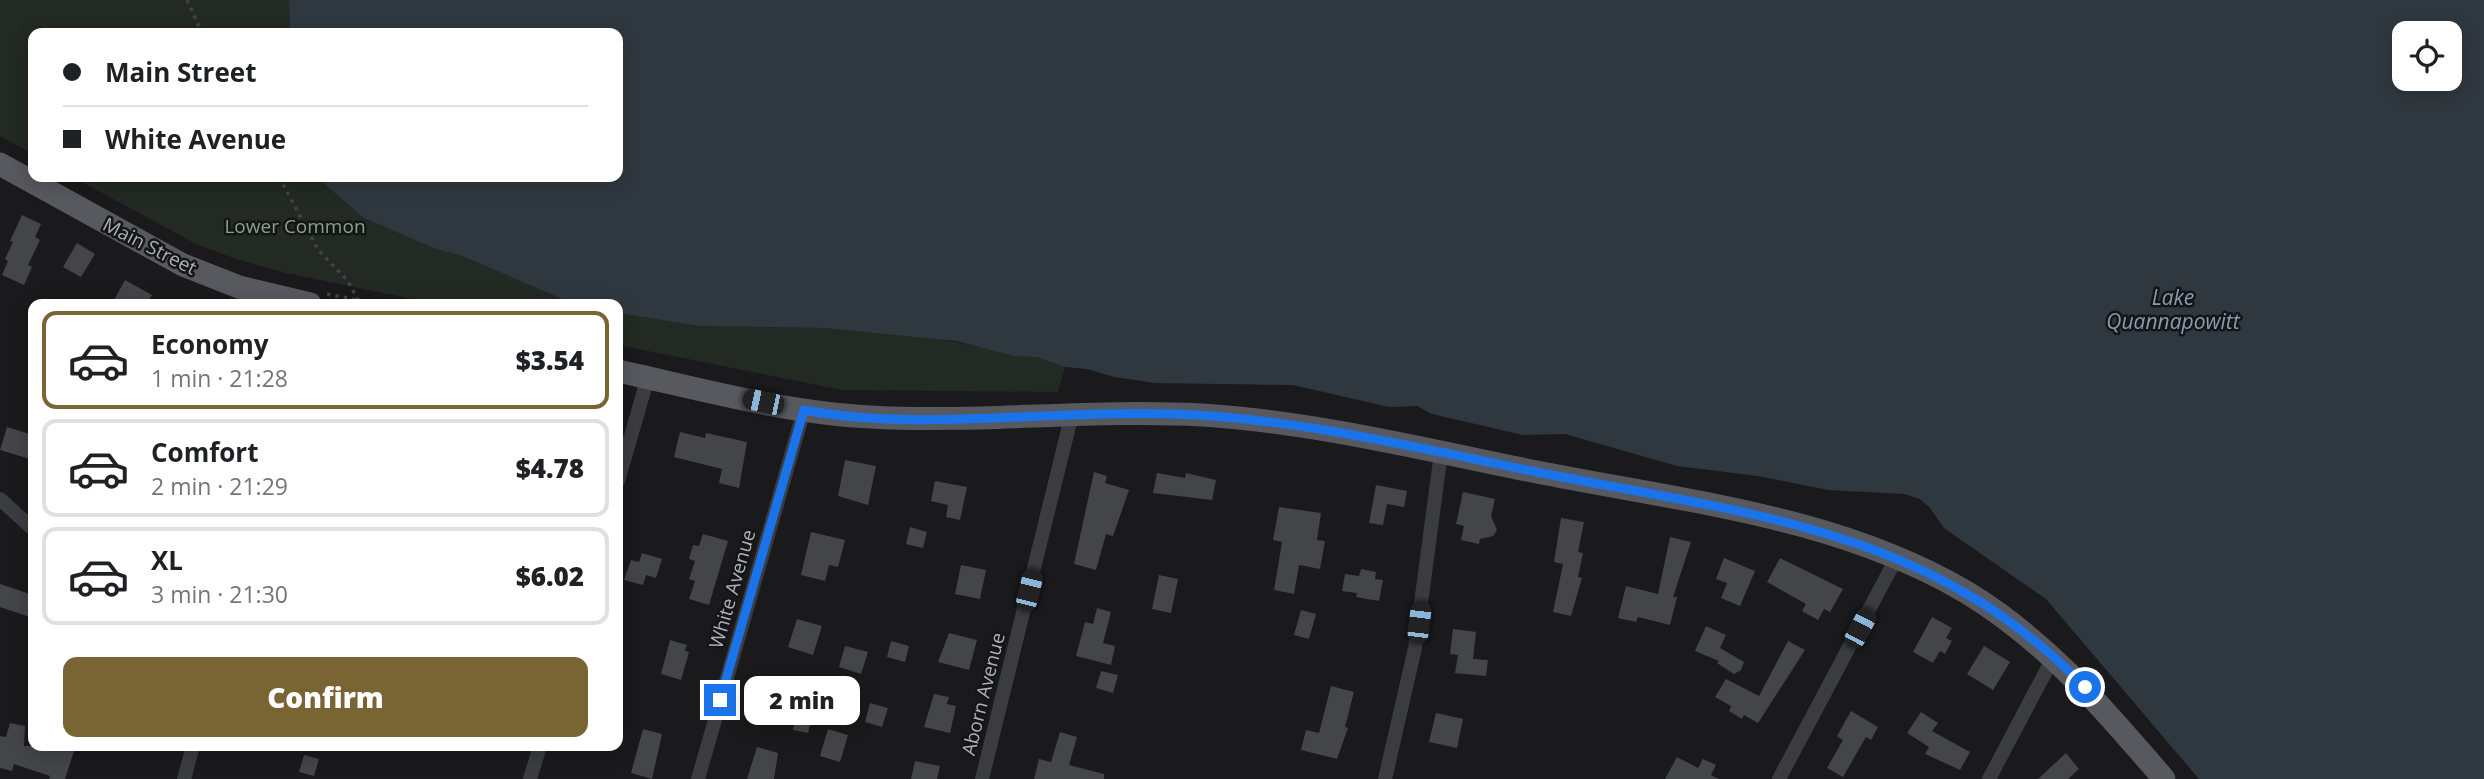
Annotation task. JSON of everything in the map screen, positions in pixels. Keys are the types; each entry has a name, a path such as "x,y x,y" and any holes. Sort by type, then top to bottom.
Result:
{"main road":[{"name":"Main Street","path":"0,164 28,179"},
{"name":"Main Street","path":"33,182 183,265 239,287 317,299"},
{"path":"623,372 804,410 896,418 1072,414 1226,417 1441,453 1810,527 1897,557 1987,606 2054,656 2103,706 2164,779"}],"street":[{"path":"623,464 648,377"},
{"name":"White Avenue","path":"698,779 804,410"},
{"name":"Aborn Avenue","path":"982,779 1072,414"},
{"path":"1385,779 1415,649 1441,453"},
{"path":"0,499 28,524"},
{"path":"1779,779 1897,557"},
{"path":"1989,779 2054,656"},
{"path":"184,779 192,751"},
{"path":"530,779 538,751"}],"path":[{"path":"187,0 200,28"},
{"path":"282,182 319,251 348,281 358,299"}],"green space":[{"path":"0,0 289,0 290,28 28,28 28,151 0,136"},
{"name":"Lower Common","path":"82,182 322,182 349,205 409,237 460,255 562,299 413,299 286,273 196,244"},
{"path":"623,314 698,326 825,328 927,337 1037,357 1065,367 1058,392 842,390 623,346"}],"water":[{"name":"Lake Quannapowitt","path":"289,0 2484,0 2484,779 2199,779 2046,599 1944,528 1920,499 1905,494 1828,490 1758,476 1677,466 1565,434 1523,435 1432,414 1417,406 1389,407 1293,385 1155,383 1065,367 1037,357 1015,356 956,341 825,328 698,326 623,314 623,299 562,299 460,255 436,249 364,218 322,182 623,182 623,28 290,28"}],"building":[{"path":"22,215 41,224 35,237 40,240 28,265 32,267 24,285 2,275 8,261 5,259 13,242 10,241"},
{"path":"77,243 95,254 81,277 63,267"},
{"path":"125,280 152,295 150,299 115,299"},
{"path":"7,427 28,433 28,458 0,450"},
{"path":"680,432 705,438 706,433 747,442 739,488 719,483 722,469 674,457"},
{"path":"845,460 876,466 868,505 838,496"},
{"path":"1094,472 1107,476 1105,483 1129,490 1113,536 1106,534 1096,570 1074,564"},
{"path":"1157,473 1185,478 1186,473 1216,480 1212,500 1153,493"},
{"path":"935,481 967,487 960,520 946,517 948,505 931,501"},
{"path":"1376,485 1407,491 1404,507 1387,504 1383,525 1369,523"},
{"path":"1463,492 1495,499 1491,516 1497,530 1493,536 1480,539 1479,544 1461,540 1464,526 1456,524"},
{"path":"1279,507 1321,513 1317,540 1325,541 1320,569 1299,565 1294,594 1274,590 1282,542 1273,540"},
{"path":"1561,518 1584,522 1578,552 1583,553 1578,577 1582,578 1571,616 1553,612 1563,564 1554,562"},
{"path":"910,527 927,532 923,548 906,544"},
{"path":"811,532 845,540 838,567 829,565 825,581 801,575"},
{"path":"703,534 728,541 709,605 689,599 695,581 689,579 695,561 689,559 693,545 699,546"},
{"path":"1670,537 1691,542 1673,597 1677,597 1670,625 1638,617 1636,622 1618,618 1626,586 1658,594"},
{"path":"642,553 662,559 656,578 646,575 643,585 624,580 631,560 639,562"},
{"path":"1724,558 1755,571 1740,606 1721,598 1727,583 1716,579"},
{"path":"1780,558 1843,589 1830,612 1824,609 1818,620 1802,611 1806,604 1767,582"},
{"path":"961,565 986,570 980,599 955,594"},
{"path":"1361,569 1376,572 1375,579 1383,580 1379,601 1356,597 1357,593 1342,591 1345,574 1359,576"},
{"path":"1159,575 1178,579 1171,613 1152,609"},
{"path":"0,584 28,593 28,616 0,607"},
{"path":"1097,608 1111,612 1103,643 1115,646 1111,665 1076,656 1085,622 1093,624"},
{"path":"1301,610 1316,614 1309,639 1294,635"},
{"path":"1932,617 1952,628 1946,638 1952,641 1945,654 1940,651 1933,663 1913,652"},
{"path":"797,619 822,626 813,655 788,647"},
{"path":"1706,626 1726,635 1720,648 1744,662 1741,670 1734,674 1717,663 1719,661 1695,651"},
{"path":"1453,629 1476,632 1473,659 1488,660 1486,676 1455,673 1458,655 1450,654"},
{"path":"949,633 977,640 969,670 938,662"},
{"path":"670,640 687,645 685,651 689,652 681,680 661,674"},
{"path":"891,641 909,646 905,662 887,657"},
{"path":"1788,641 1805,650 1758,723 1744,715 1742,719 1729,711 1731,706 1715,697 1726,679 1759,696"},
{"path":"845,646 868,652 861,674 839,667"},
{"path":"1984,646 2010,662 1993,690 1967,674"},
{"path":"1101,671 1118,675 1113,693 1096,688"},
{"path":"770,681 807,690 805,699 815,701 808,733 793,730 795,720 763,713"},
{"path":"1331,686 1354,692 1345,727 1348,728 1337,759 1301,750 1306,730 1319,733"},
{"path":"934,694 949,697 947,704 956,706 950,733 924,727"},
{"path":"870,703 888,708 882,727 865,722"},
{"path":"1851,711 1878,727 1871,740 1866,737 1843,777 1827,768 1843,740 1837,736"},
{"path":"1921,712 1938,723 1932,731 1970,752 1960,770 1925,754 1929,747 1907,733"},
{"path":"1436,713 1463,719 1457,748 1429,742"},
{"path":"10,723 25,726 24,746 28,746 28,751 74,751 65,779 49,779 50,776 14,764 12,771 0,768 0,736 6,737"},
{"path":"643,729 662,734 652,779 631,773"},
{"path":"828,729 848,735 840,762 820,756"},
{"path":"1060,732 1077,737 1069,765 1104,774 1104,779 1034,779 1039,759 1051,762"},
{"path":"757,747 778,753 774,779 747,779"},
{"path":"2066,753 2079,769 2068,779 2038,779"},
{"path":"304,755 319,759 314,776 299,772"},
{"path":"1677,757 1698,768 1703,759 1716,765 1711,775 1719,779 1665,779"},
{"path":"915,761 940,766 937,779 911,779"}],"route":[{"path":"720,700 804,410 896,418 1152,413 1250,419 1441,453 1778,520 1842,536 1897,557 1947,581 2023,632 2062,663 2085,687"}]}
